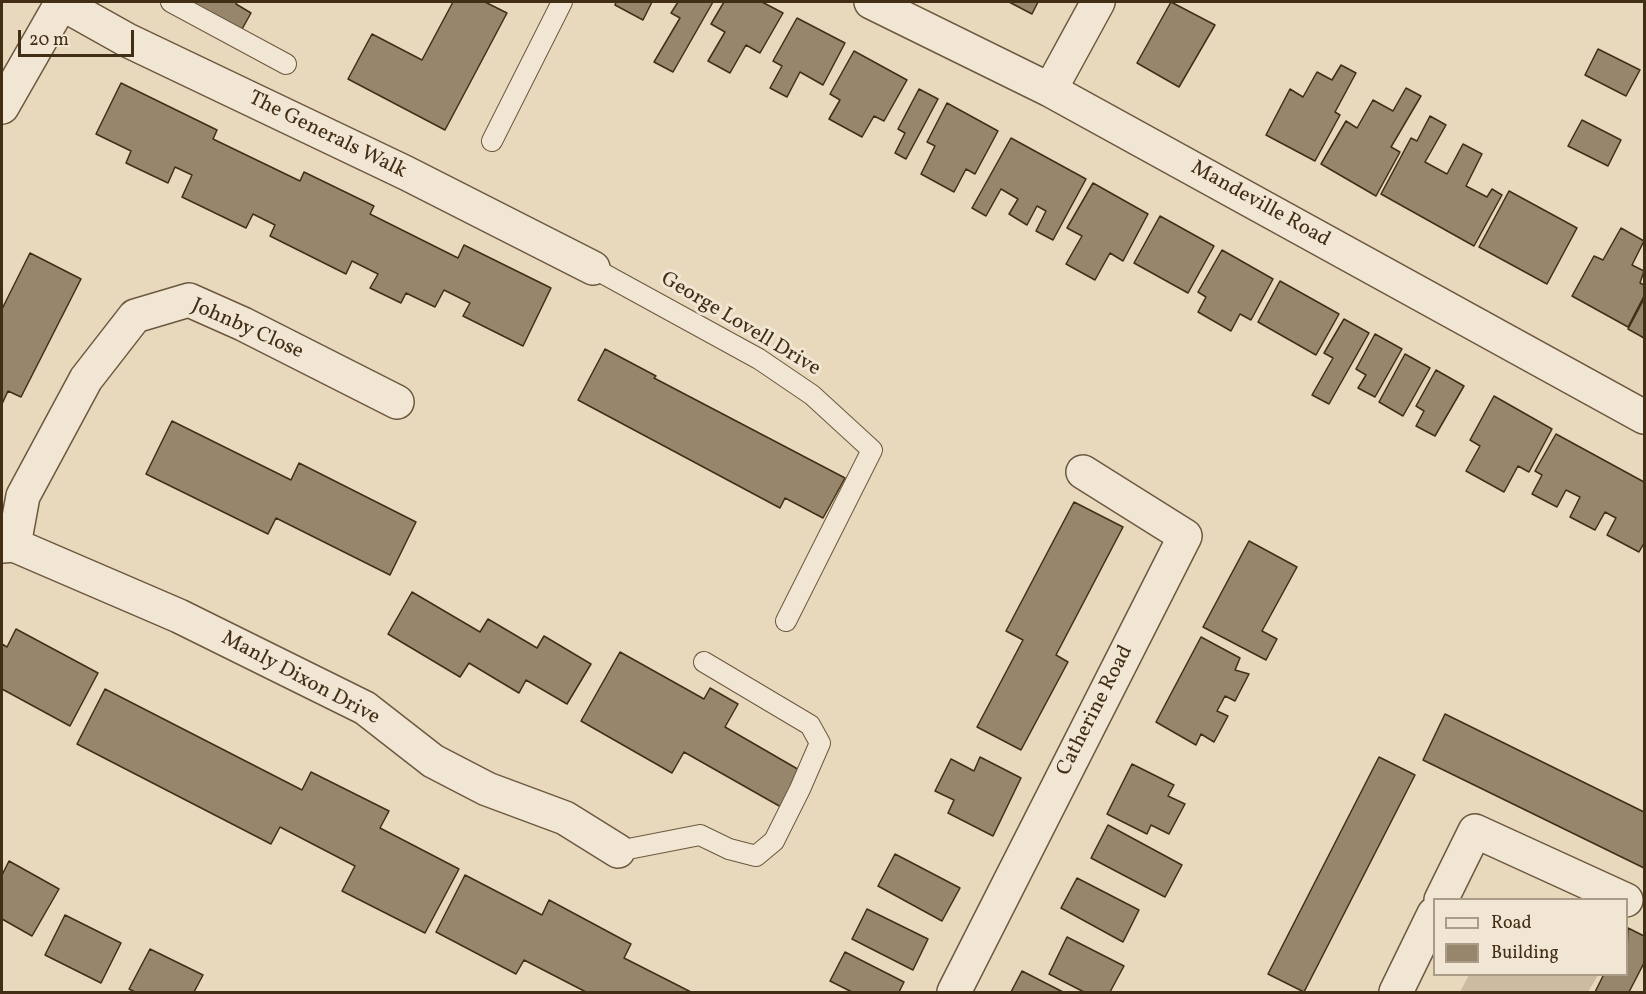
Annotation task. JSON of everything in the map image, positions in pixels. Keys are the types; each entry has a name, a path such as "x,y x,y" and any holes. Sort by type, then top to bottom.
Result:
{"street":[{"path":"2,107 61,2"},
{"name":"The Generals Walk","path":"61,2 127,40 406,173 593,268"},
{"name":"Mandeville Road","path":"871,2 1050,90 1644,417"},
{"path":"1050,90 1098,2"},
{"name":"Johnby Close","path":"8,545 23,496 86,379 135,316 189,300 243,324 397,402"},
{"name":"Catherine Road","path":"954,993 1185,536 1083,472"},
{"name":"Manly Dixon Drive","path":"8,545 179,616 365,708 433,761 487,789 565,818 618,851"},
{"path":"1443,898 1475,831 1622,898"},
{"path":"1628,901 1644,908"},
{"path":"1396,993 1433,916"}],"lane":[{"path":"171,2 286,64"},
{"path":"492,141 562,2"},
{"name":"George Lovell Drive","path":"593,268 759,359 812,395 872,450 786,621"},
{"path":"618,851 700,835 729,849 756,856 774,841 800,789 819,743 810,725 704,662"}],"shaded area":[{"path":"1468,976 1597,976 1588,992 1460,992"}],"building":[{"path":"190,2 237,2 236,4 251,13 241,31"},
{"path":"453,2 485,2 507,13 445,130 348,79 372,34 422,60"},
{"path":"616,2 652,2 643,20 615,5"},
{"path":"678,2 713,2 673,72 654,62 680,18 671,13"},
{"path":"724,2 762,2 783,13 760,53 746,45 730,73 708,61 725,32 711,24"},
{"path":"1009,2 1038,2 1032,14"},
{"path":"1171,2 1215,25 1179,87 1137,63"},
{"path":"797,18 845,43 823,85 800,72 787,97 770,88 782,66 773,61"},
{"path":"1598,49 1640,70 1626,96 1585,75"},
{"path":"854,51 907,80 884,121 874,116 862,137 829,119 840,100 830,94"},
{"path":"1341,65 1356,73 1335,112 1340,115 1315,161 1266,135 1290,89 1303,97 1317,72 1332,80"},
{"path":"121,83 217,130 213,139 300,181 304,172 374,206 370,214 458,258 464,245 551,288 523,346 463,316 470,303 444,290 435,307 406,293 401,303 370,288 378,274 352,261 346,274 270,236 275,225 253,214 246,228 182,197 192,175 175,167 168,183 126,163 131,151 96,134"},
{"path":"1406,88 1421,96 1391,147 1400,152 1376,196 1321,164 1346,121 1357,128 1373,100 1393,111"},
{"path":"919,89 938,99 906,159 895,153 905,133 898,129"},
{"path":"947,103 998,131 975,174 966,169 954,192 921,174 935,146 927,142"},
{"path":"1430,116 1446,125 1425,162 1447,174 1463,144 1482,154 1466,186 1487,197 1492,189 1502,195 1474,246 1381,194 1411,138 1417,141"},
{"path":"1582,120 1621,140 1608,166 1568,146"},
{"path":"1011,138 1086,179 1053,240 1036,231 1046,211 1037,206 1027,225 1009,214 1018,199 1001,189 986,216 972,208"},
{"path":"1093,183 1148,214 1123,261 1110,253 1095,280 1066,264 1082,236 1067,228"},
{"path":"1509,191 1577,228 1547,284 1479,247"},
{"path":"1160,216 1214,246 1188,293 1134,263"},
{"path":"1621,228 1644,241 1632,265 1644,271 1640,283 1644,285 1644,296 1628,327 1572,296 1594,256 1603,260"},
{"path":"1222,250 1273,279 1251,320 1240,314 1231,331 1198,312 1206,297 1198,292"},
{"path":"30,253 81,279 21,397 8,391 2,404 2,309"},
{"path":"1280,281 1339,314 1316,355 1258,322"},
{"path":"1644,299 1644,338 1628,329"},
{"path":"1344,319 1369,333 1329,404 1312,395 1333,358 1324,353"},
{"path":"1375,334 1402,349 1375,397 1358,388 1366,375 1356,369"},
{"path":"605,349 656,376 654,378 845,478 823,518 785,498 780,508 578,400"},
{"path":"1405,354 1430,368 1403,416 1379,402"},
{"path":"1436,370 1464,386 1435,436 1416,426 1424,411 1416,406"},
{"path":"1494,396 1552,429 1529,472 1518,466 1504,492 1466,471 1480,446 1470,440"},
{"path":"172,421 291,480 299,463 416,522 390,575 276,518 268,534 146,474"},
{"path":"1556,434 1644,482 1644,543 1639,552 1607,535 1616,518 1605,512 1595,530 1570,517 1580,497 1566,490 1557,507 1532,494 1542,475 1535,471"},
{"path":"1074,502 1123,527 1056,655 1068,662 1021,750 977,727 1023,640 1006,631"},
{"path":"1249,541 1297,567 1262,631 1277,639 1266,660 1203,627"},
{"path":"412,592 480,632 488,619 537,648 544,636 591,664 567,704 526,680 519,693 469,663 460,677 388,634"},
{"path":"16,629 98,673 70,726 2,689 2,644 7,647"},
{"path":"1201,637 1240,658 1235,670 1249,674 1235,701 1225,696 1217,711 1228,716 1214,742 1201,734 1196,745 1156,722"},
{"path":"620,652 704,699 710,688 738,704 725,727 801,771 781,807 684,752 672,773 581,721"},
{"path":"105,689 302,790 311,772 389,811 380,828 459,869 425,933 342,891 355,866 280,827 271,844 77,744"},
{"path":"1445,714 1644,812 1644,868 1423,760"},
{"path":"980,757 1021,778 993,836 948,813 954,800 935,791 951,759 974,771"},
{"path":"1379,757 1415,775 1304,992 1268,974"},
{"path":"1132,764 1174,785 1168,796 1185,804 1169,834 1151,825 1147,834 1107,814"},
{"path":"1108,825 1182,865 1165,897 1091,858"},
{"path":"895,854 960,888 942,921 878,886"},
{"path":"9,861 59,889 32,936 2,919 2,875"},
{"path":"465,875 542,915 549,900 631,944 624,958 691,992 586,992 524,960 516,974 436,932"},
{"path":"1077,878 1139,910 1123,942 1061,908"},
{"path":"867,909 928,939 913,970 852,939"},
{"path":"65,915 121,943 101,983 45,955"},
{"path":"1628,928 1644,936 1644,963 1629,992 1595,992 1603,976 1628,976"},
{"path":"1067,937 1124,966 1110,992 1084,992 1049,974"},
{"path":"150,949 203,975 194,992 135,992 129,989"},
{"path":"845,952 904,982 899,992 852,992 830,981"},
{"path":"1022,971 1063,992 1011,992"}]}
